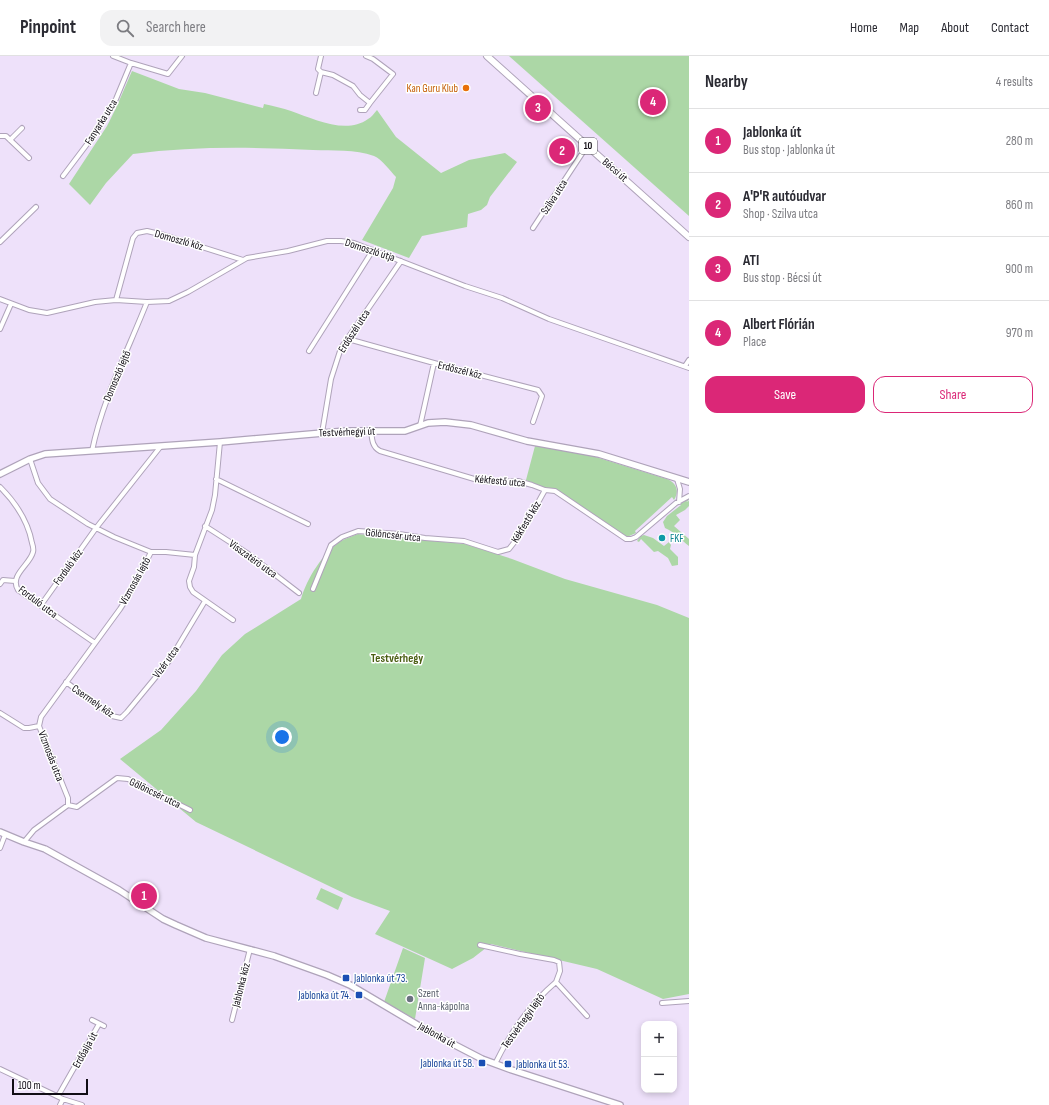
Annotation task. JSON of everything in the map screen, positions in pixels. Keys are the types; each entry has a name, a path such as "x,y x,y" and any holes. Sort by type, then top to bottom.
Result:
{"main road":[{"name":"Bécsi út","path":"487,56 689,237"}],"street":[{"path":"113,56 130,63 168,74 182,56"},
{"path":"316,93 321,72 318,69 321,56"},
{"path":"360,110 365,110 393,74 374,58 366,56"},
{"name":"Fanyarka utca","path":"62,176 87,146 97,131 116,99 130,63"},
{"path":"321,72 334,75 353,86 360,95 370,103"},
{"path":"10,140 22,128"},
{"path":"0,136 4,135 29,158"},
{"name":"Szilva utca","path":"533,228 587,146"},
{"path":"0,242 36,207"},
{"name":"Domoszló köz","path":"116,300 133,238 137,233 142,231 164,235 243,260"},
{"name":"Domoszló útja","path":"0,299 29,310 47,313 95,302 116,300 147,302 169,301 250,257 292,250 332,240 348,241 465,286 502,298 549,319 687,367"},
{"path":"309,351 373,250"},
{"name":"Erdőszél utca","path":"322,433 332,374 339,354 401,261"},
{"name":"Domoszló lejtő","path":"92,451 104,407 147,302"},
{"path":"0,329 11,304"},
{"name":"Erdőszél köz","path":"348,339 538,390 542,396 533,422"},
{"path":"687,367 689,360"},
{"path":"420,426 434,363"},
{"name":"Testvérhegyi út","path":"0,474 30,459 45,454 353,431 405,431 436,422 471,424 527,441 611,457 689,482"},
{"name":"Kékfestő utca","path":"371,430 373,442 376,448 380,451 481,481 518,481 532,484 545,490 558,492 624,538 629,539 636,537 679,502 689,496"},
{"path":"220,442 212,510 195,555 194,567 189,581 193,592 233,620"},
{"path":"96,528 161,446"},
{"name":"Vízmosás lejtő","path":"30,459 38,483 50,499 96,528 151,552 127,598 41,717 39,726"},
{"path":"216,479 308,524"},
{"path":"676,479 680,489 679,502"},
{"name":"Forduló utca","path":"0,487 15,503 22,514 30,532 34,548 33,553 15,581 18,590 95,643"},
{"name":"Kékfestő köz","path":"504,551 509,549 518,539 545,490"},
{"name":"Visszatérő utca","path":"205,526 247,554 299,593"},
{"name":"Forduló köz","path":"41,605 96,528"},
{"name":"Gölöncsér utca","path":"313,589 332,545 342,537 358,531 464,541 491,551 504,551"},
{"path":"151,552 195,555"},
{"path":"0,584 3,580 15,581"},
{"name":"Vízér utca","path":"121,718 128,712 169,661 205,601"},
{"name":"Csermely köz","path":"66,682 112,716 121,718"},
{"name":"Vízmosás utca","path":"0,713 24,728 39,726 68,798 68,805"},
{"name":"Gölöncsér utca","path":"24,842 34,830 68,805 77,806 117,778 128,779 190,810"},
{"path":"0,848 3,833"},
{"name":"Jablonka út","path":"3,833 52,853 119,890 163,919 176,925 206,938 250,949 304,966 341,981 433,1034 495,1064 620,1105"},
{"path":"480,944 559,962 560,971 556,982 587,1016"},
{"name":"Jablonka köz","path":"232,1020 250,949"},
{"name":"Testvérhegyi lejtő","path":"495,1064 504,1045 514,1030 544,992 556,982"},
{"path":"662,1003 689,1001"},
{"name":"Erdőalja út","path":"92,1020 104,1026"},
{"name":"Erdőalja út","path":"58,1096 99,1024"},
{"path":"0,1069 63,1099 82,1105"},
{"path":"60,1105 63,1099"}],"green space":[{"path":"509,56 689,56 689,216"},
{"path":"132,71 179,89 205,93 263,108 264,104 274,106 340,126 359,124 372,116 377,110 396,137 441,173 469,160 505,153 517,162 490,197 487,205 481,210 468,214 467,227 422,236 409,258 362,240 393,188 396,177 383,162 374,156 359,152 268,148 223,148 156,151 133,154 106,183 90,205 69,184 107,126"},
{"path":"535,446 586,454 667,479 675,485 677,490 676,496 674,500 672,497 635,531 636,533 627,537 569,499 526,480"},
{"path":"689,499 686,502 689,501 689,506 676,515 680,520 674,526 689,539 689,546 665,528 663,522 667,516 681,505 680,504"},
{"path":"358,534 465,544 512,559 565,579 657,605 689,618 689,994 663,999 597,969 491,944 473,958 452,969 375,934 390,911 352,897 196,822 120,759 161,730 196,691 222,655 245,634 301,599 307,583 316,567 328,552 341,541"},
{"path":"644,535 653,538 664,546 669,542 671,545 670,549 678,557 678,565 672,566 668,558 658,551 654,552 641,539 639,542 637,541"},
{"path":"321,888 343,898 338,910 316,899"},
{"path":"403,948 425,958 415,1019 384,1002"}],"place":[{"name":"Kan Guru Klub","path":"466,88"},
{"name":"Albert Flórián","path":"653,102"},
{"name":"ATI","path":"538,108"},
{"name":"A'P'R autóudvar","path":"562,151"},
{"name":"FKF","path":"662,538"},
{"name":"Jablonka út","path":"144,896"},
{"name":"Jablonka út 73.","path":"346,978"},
{"name":"Jablonka út 74.","path":"359,995"},
{"name":"Szent Anna-kápolna","path":"410,999"},
{"name":"Jablonka út 58.","path":"482,1063"},
{"name":"Jablonka út 53.","path":"508,1064"}],"district":[{"name":"Testvérhegy","path":"397,658"}]}
